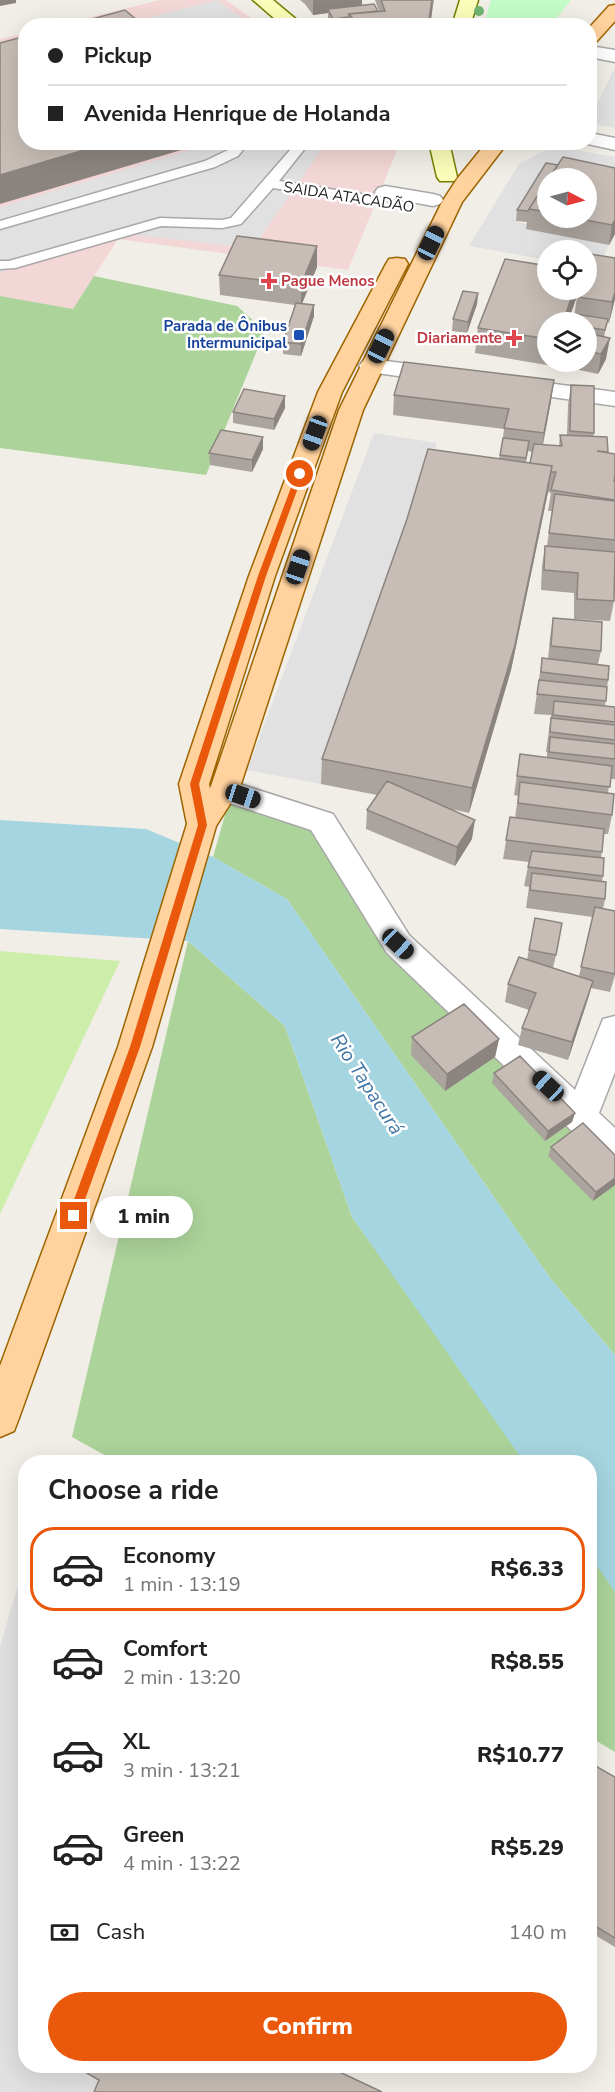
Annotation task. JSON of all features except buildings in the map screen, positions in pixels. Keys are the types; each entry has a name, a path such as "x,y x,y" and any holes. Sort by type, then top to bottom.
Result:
{"main road":[{"path":"262,0 285,18"},
{"path":"463,18 469,0"},
{"path":"588,18 604,0"},
{"path":"597,30 615,9"},
{"path":"441,150 447,177"},
{"path":"202,825 194,784 262,576 330,392 447,177 470,150"},
{"path":"0,1418 135,1047 202,825 224,790 351,410 452,202 464,183 491,150"}],"street":[{"path":"597,53 615,56"},
{"path":"597,140 615,144"},
{"name":"SAIDA ATACADÃO","path":"383,197 431,205"},
{"path":"371,366 465,379"},
{"path":"488,382 615,399"},
{"path":"224,790 322,822 398,944 615,1150"},
{"path":"581,1117 615,1029"}],"lane":[{"path":"0,225 210,164 236,150"},
{"path":"0,265 10,265 160,222 230,224 236,221 274,180 298,150"},
{"name":"SAIDA ATACADÃO","path":"274,180 383,197"}],"shaded area":[{"path":"160,0 226,0 251,18 87,18"},
{"path":"217,0 241,18 147,18"},
{"path":"18,35 18,150 397,150 348,270 118,239 73,309 0,296 0,39"},
{"path":"615,67 615,128 597,124 597,104"},
{"path":"191,150 321,150 253,248 134,235 0,272 0,207"},
{"path":"546,150 576,150 615,157 615,189 597,182 597,168 537,168 537,186 516,221 590,240 537,240 537,258 469,246 519,164"},
{"path":"597,242 609,245 597,269"},
{"path":"374,433 437,443 321,784 247,770"},
{"path":"18,1585 18,2073 96,2073 106,2080 102,2092 0,2092 0,1647"}],"green space":[{"path":"491,0 571,0 557,18 486,18"},
{"path":"94,276 237,306 265,331 206,475 0,448 0,296 73,309"},
{"path":"229,801 316,826 390,950 615,1161 615,1355 550,1278 287,899 213,857"},
{"path":"188,941 285,1026 352,1217 525,1455 104,1455 72,1437"},
{"path":"0,951 120,961 0,1214"},
{"path":"597,1555 615,1581 615,1752 597,1741"}],"water":[{"name":"Rio Tapacurá","path":"0,820 146,829 213,857 287,899 550,1278 615,1355 615,1592 597,1566 597,1455 519,1455 352,1217 285,1026 188,941 0,929"}],"place":[{"name":"Pague Menos","path":"269,281"},
{"name":"Parada de Ônibus Intermunicipal","path":"299,335"},
{"name":"Diariamente","path":"514,338"}],"route":[{"path":"74,1216 135,1047 202,825 194,784 262,576 300,474"}]}
